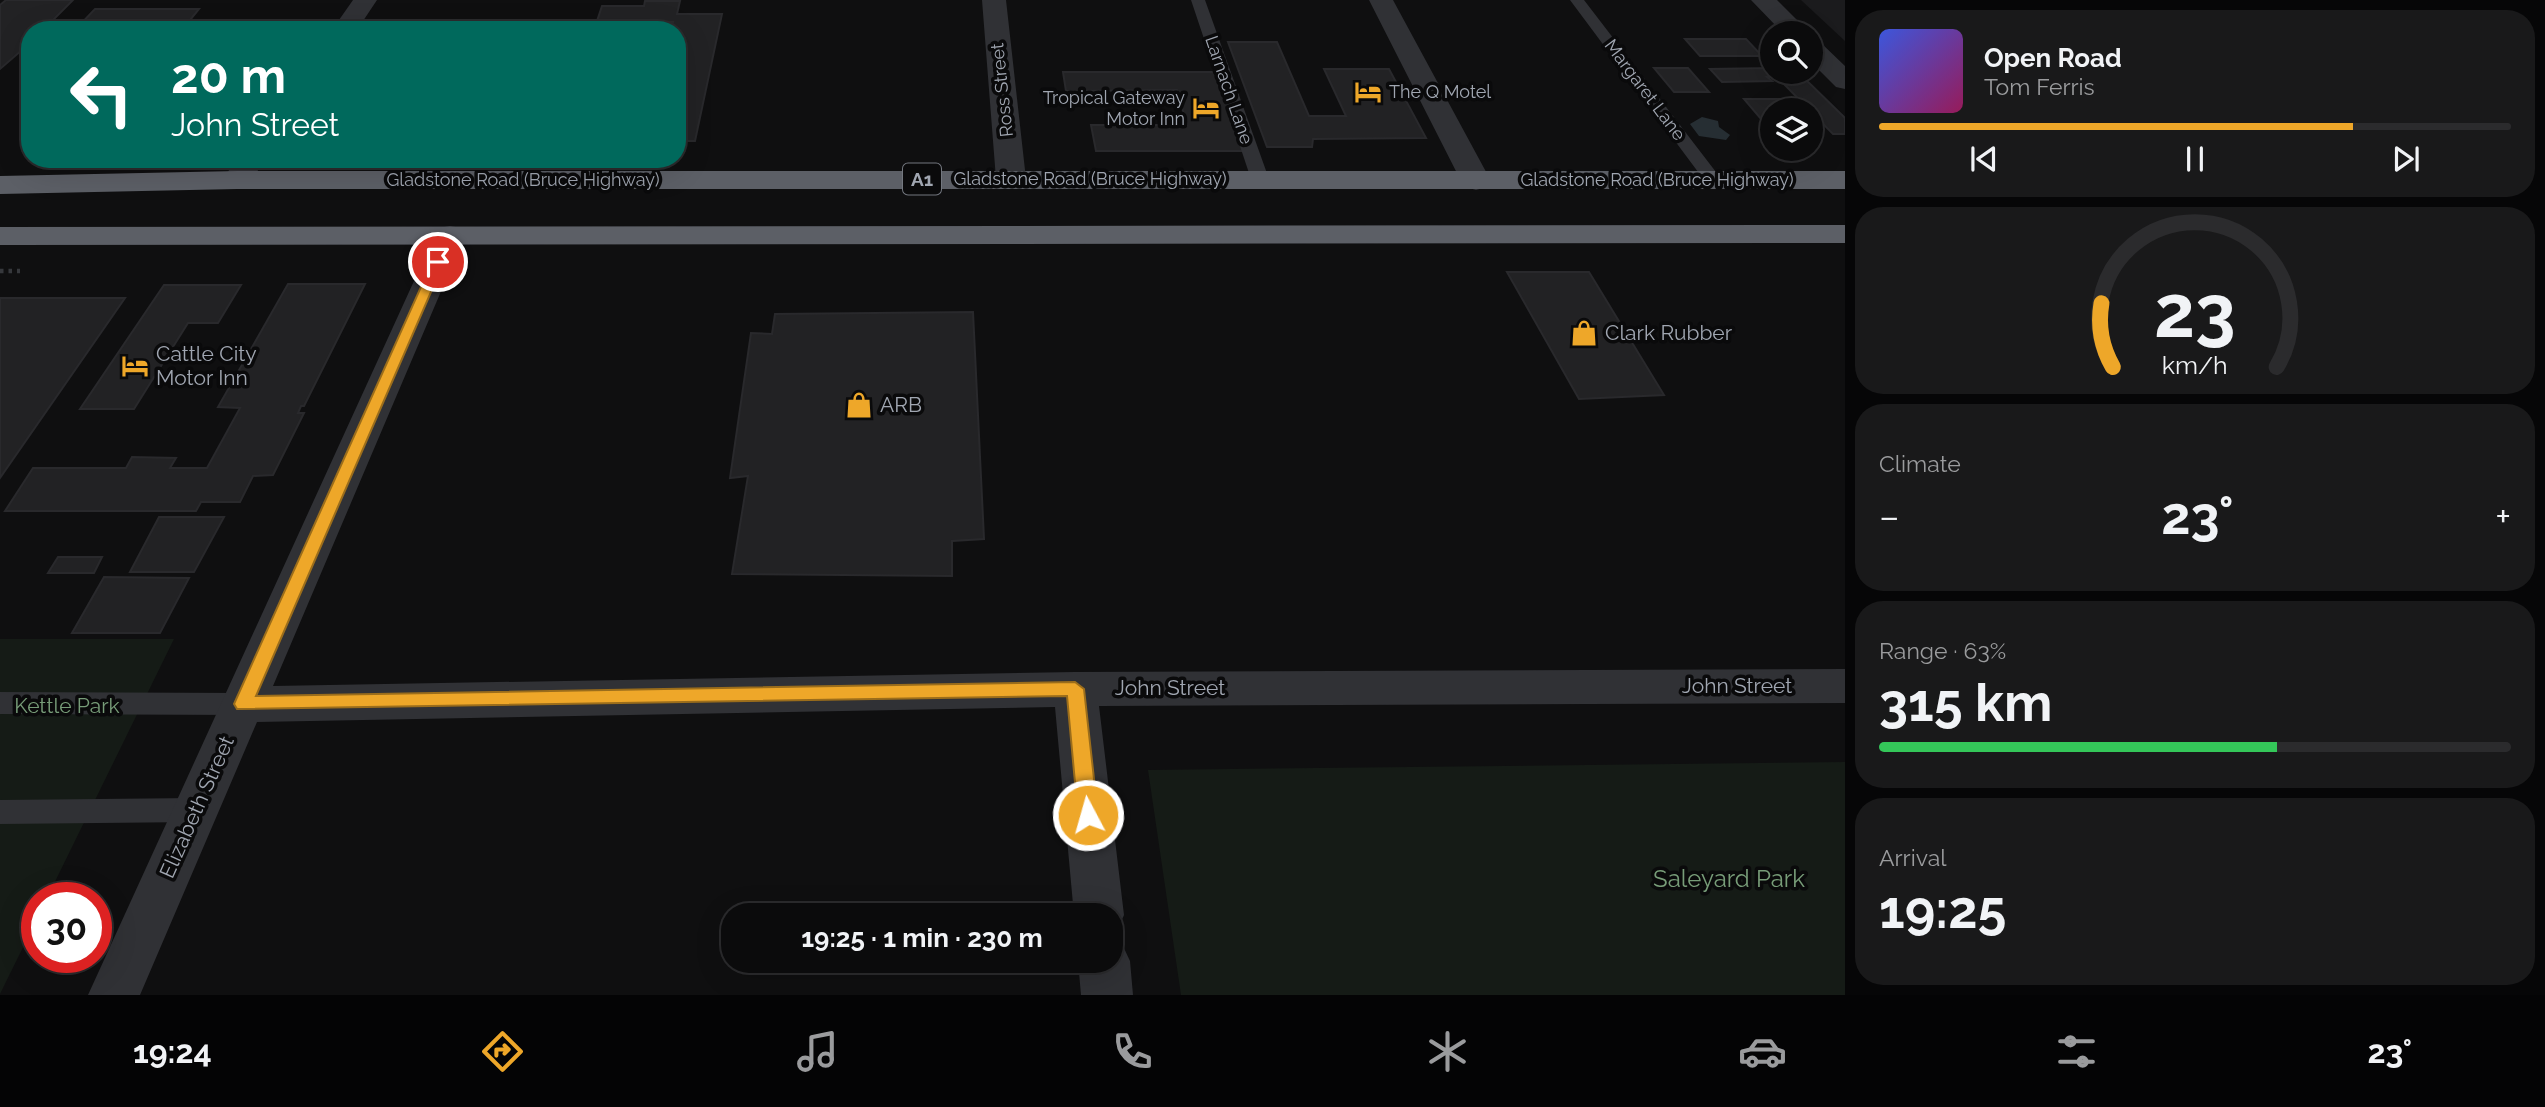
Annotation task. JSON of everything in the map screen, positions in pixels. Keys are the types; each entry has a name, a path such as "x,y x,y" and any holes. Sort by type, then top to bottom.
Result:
{"highway":[{"name":"Gladstone Road (Bruce Highway)","path":"0,184 245,170 1011,179 1845,180"},
{"path":"200,235 245,170"},
{"path":"1476,181 1506,234"},
{"path":"0,236 1845,234"}],"street":[{"path":"350,21 365,0"},
{"name":"Ross Street","path":"994,0 1011,179"},
{"path":"1381,0 1476,181"},
{"path":"1763,0 1785,21"},
{"path":"1823,59 1845,81"},
{"name":"Elizabeth Street","path":"114,995 450,235"},
{"name":"John Street","path":"243,704 1075,689 1845,686"},
{"path":"1075,689 1098,903"},
{"path":"1105,973 1107,995"}],"lane":[{"name":"Larnach Lane","path":"1198,0 1260,179"},
{"name":"Margaret Lane","path":"1577,0 1713,180"},
{"path":"0,703 243,704"},
{"path":"0,811 196,810"}],"shaded area":[{"path":"1801,0 1845,0 1845,41"},
{"path":"1702,117 1718,121 1719,127 1730,135 1726,140 1699,136 1690,124"}],"green space":[{"name":"Kettle Park","path":"0,639 174,639 55,882 21,882 21,951 0,994"},
{"name":"Saleyard Park","path":"1845,762 1845,995 1181,995 1148,770"}],"building":[{"path":"6,0 73,0 52,21 21,21 21,51 0,69 0,5"},
{"path":"645,1 680,1 677,14 722,14 695,141 686,141 686,21 597,21 602,6 644,6"},
{"path":"95,9 199,9 189,21 84,21"},
{"path":"1685,39 1746,39 1760,54 1760,56 1700,56"},
{"name":"The Q Motel","path":"1228,42 1277,42 1309,116 1346,116 1324,69 1389,69 1426,138 1313,139 1312,147 1267,147"},
{"path":"1654,68 1688,68 1709,92 1674,92"},
{"path":"1760,68 1760,81 1722,82 1710,69"},
{"name":"Tropical Gateway Motor Inn","path":"1063,72 1219,72 1246,151 1096,151 1091,125 1187,125 1177,90 1066,91"},
{"path":"1784,84 1810,84 1845,118 1845,134 1833,134 1823,124 1823,98 1798,98"},
{"path":"1744,99 1760,99 1760,118"},
{"name":"Clark Rubber","path":"1507,272 1589,272 1664,395 1579,399"},
{"path":"288,284 365,284 304,406 301,406 298,413 304,413 273,475 253,476 240,502 201,502 196,511 5,511 33,468 126,468 132,457 176,458 170,468 207,468 240,408 218,407"},
{"name":"Cattle City Motor Inn","path":"164,285 241,285 218,323 188,323 134,409 80,409"},
{"path":"0,298 125,298 0,478"},
{"name":"ARB","path":"973,312 984,539 952,541 952,576 732,574 748,476 730,478 751,333 772,334 775,314"},
{"path":"159,517 224,517 194,572 130,572"},
{"path":"58,557 102,557 94,573 48,573"},
{"path":"104,577 189,578 160,633 72,633"}],"place":[{"name":"The Q Motel","path":"1368,92"},
{"name":"Tropical Gateway Motor Inn","path":"1206,108"},
{"name":"Clark Rubber","path":"1584,333"},
{"name":"Cattle City Motor Inn","path":"135,366"},
{"name":"ARB","path":"859,405"}],"route":[{"path":"438,262 243,704 1075,689 1088,815"}]}
